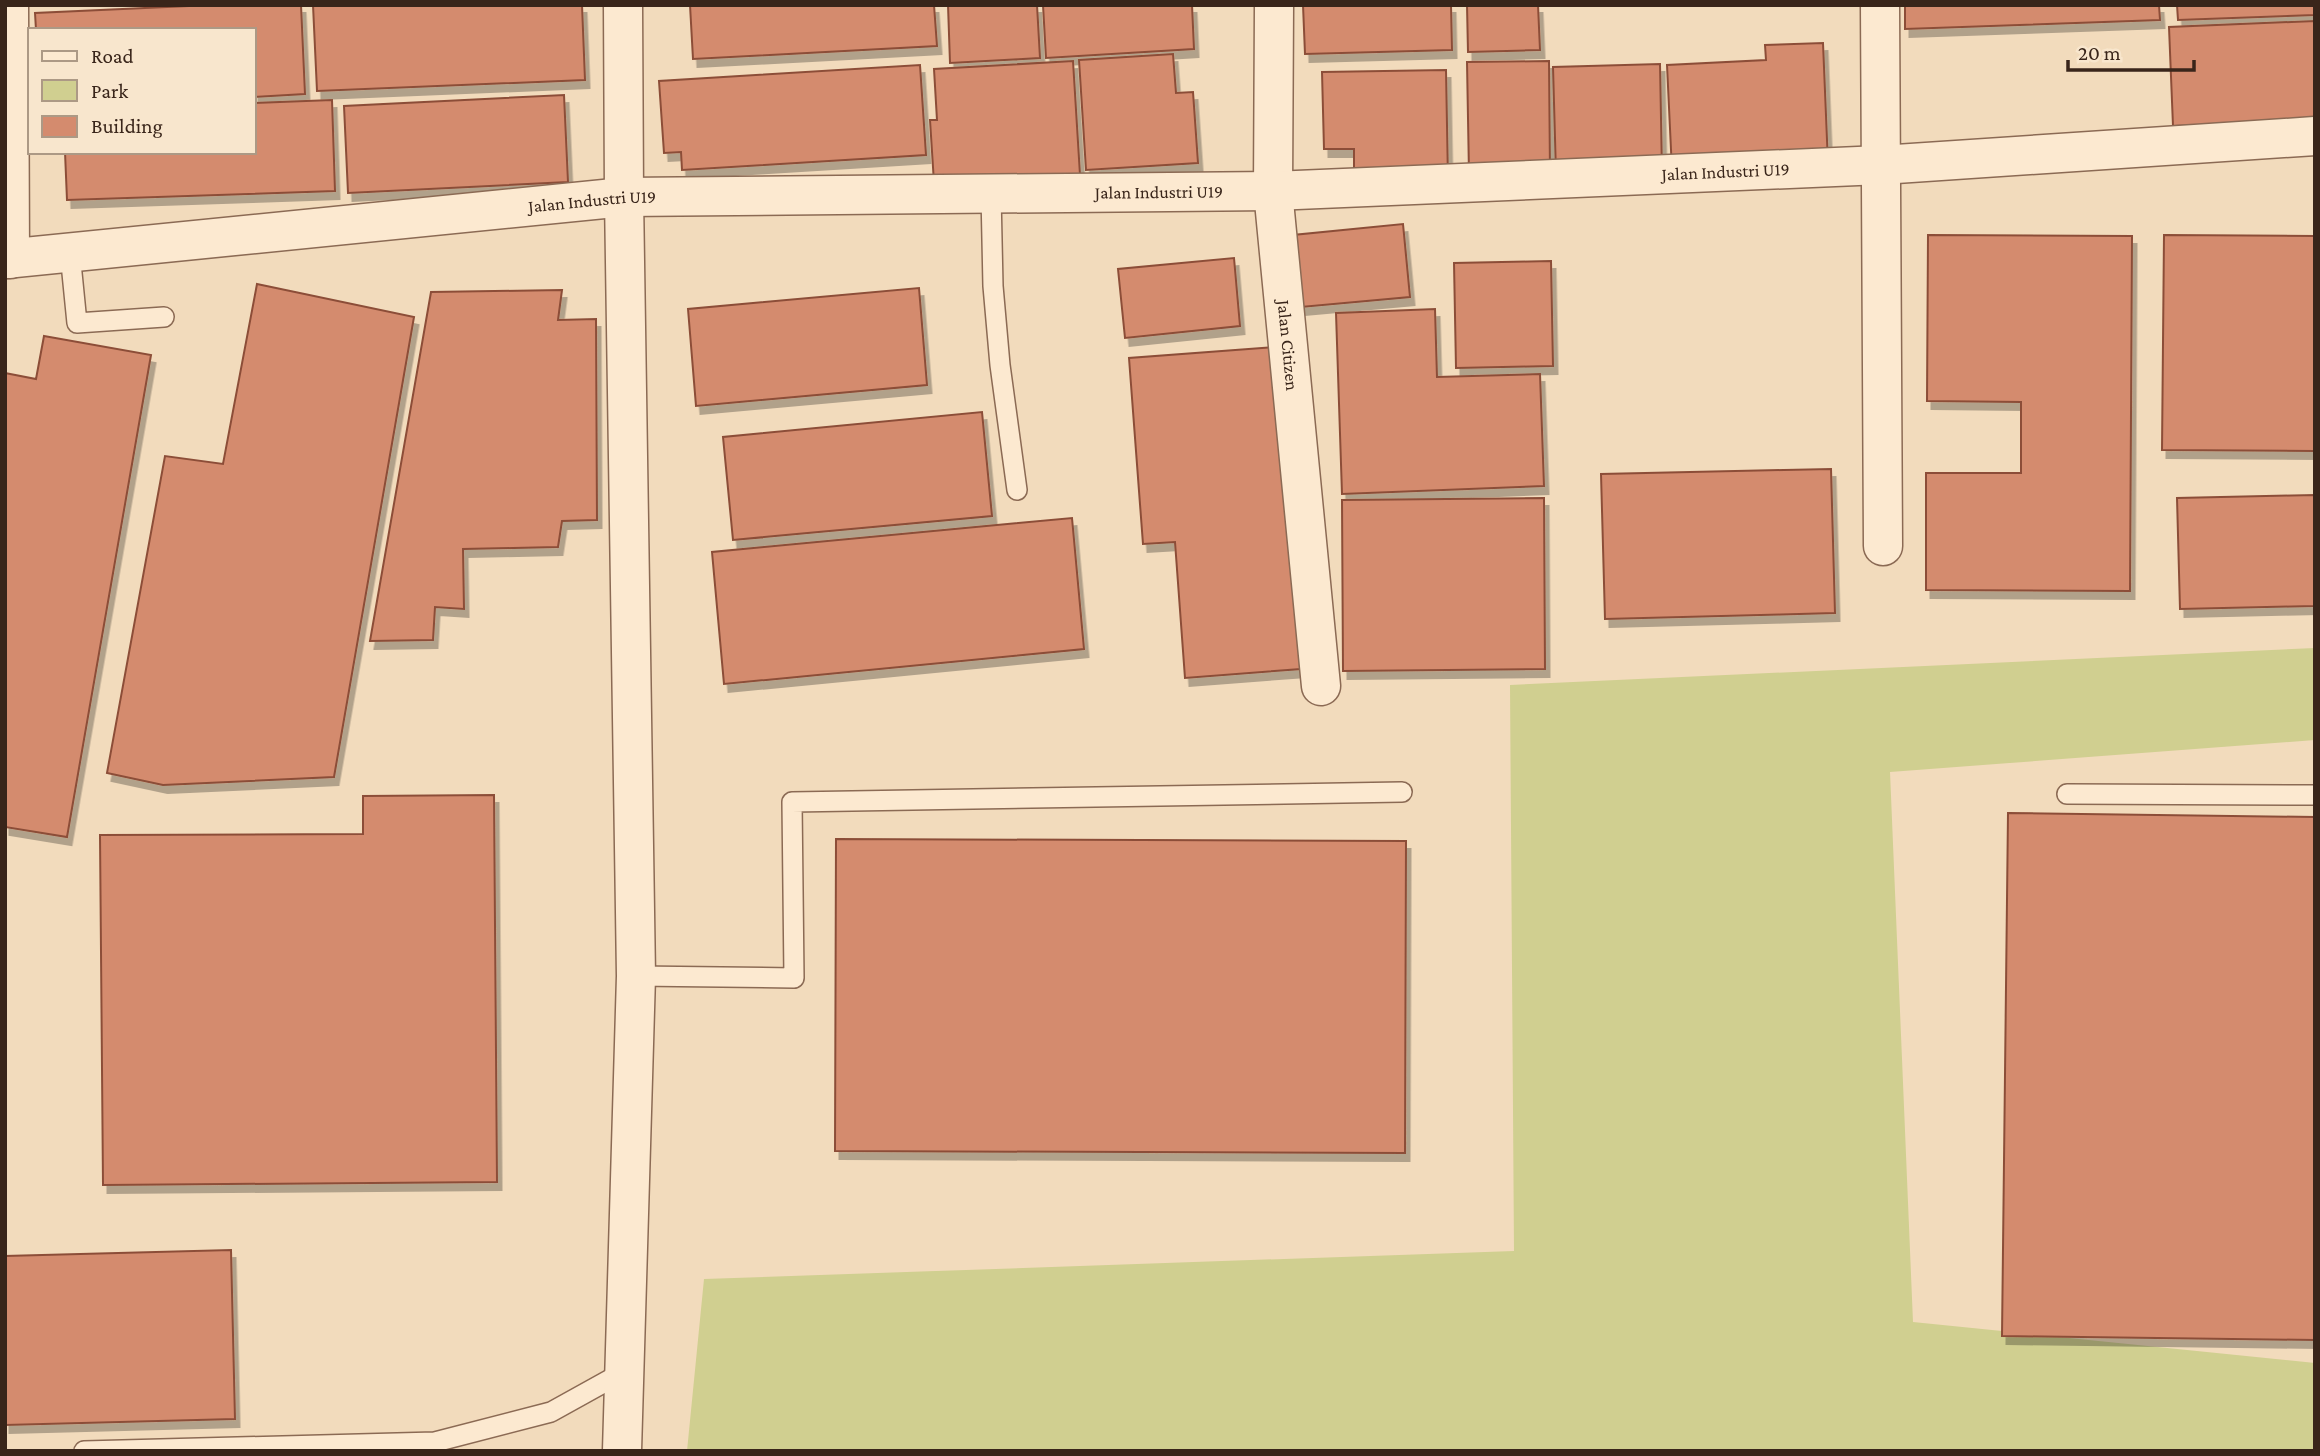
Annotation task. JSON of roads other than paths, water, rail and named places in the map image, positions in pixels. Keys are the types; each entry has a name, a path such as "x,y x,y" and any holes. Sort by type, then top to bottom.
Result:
{"street":[{"path":"8,259 9,5"},
{"path":"622,1451 636,976 623,5"},
{"name":"Jalan Citizen","path":"1273,5 1273,191 1321,687"},
{"path":"1880,5 1883,546"},
{"name":"Jalan Industri U19","path":"8,259 624,197 1273,191 1881,165 2315,136"}],"lane":[{"path":"991,194 998,352 1017,490"},
{"path":"70,253 77,323 164,317"},
{"path":"636,976 794,978 792,802 1402,792"},
{"path":"2067,794 2315,794"},
{"path":"84,1451 435,1442 551,1412 625,1371"}]}
